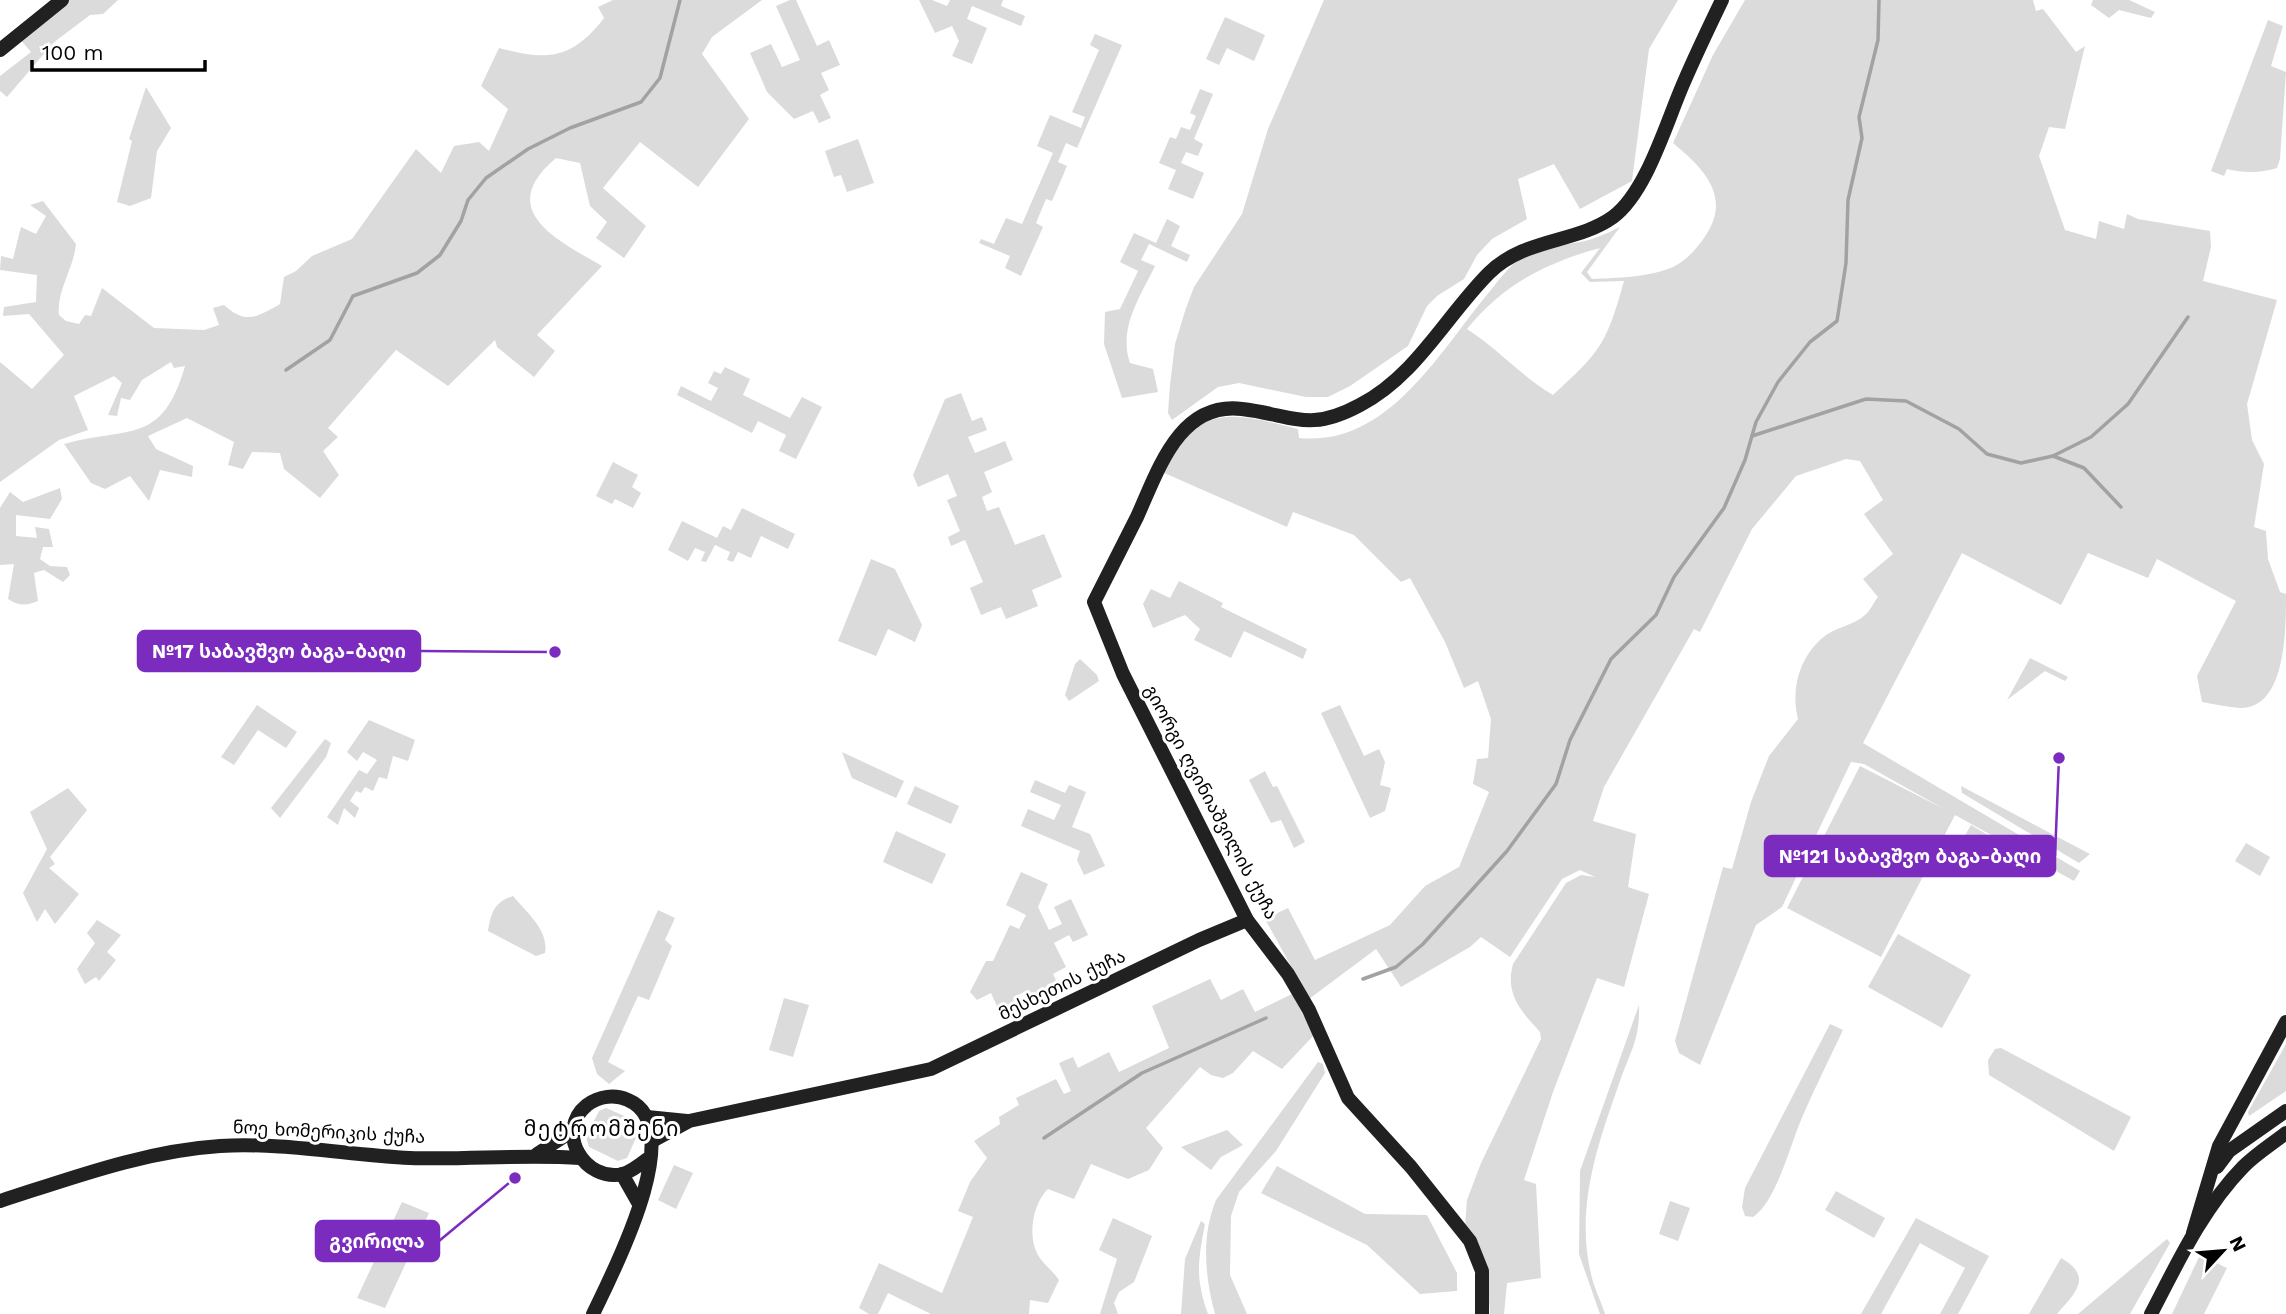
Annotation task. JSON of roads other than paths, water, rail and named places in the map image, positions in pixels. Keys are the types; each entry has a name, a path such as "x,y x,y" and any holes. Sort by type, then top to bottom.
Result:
{"street":[{"path":"0,50 62,0"},
{"name":"გიორგი ღვინიაშვილის ქუჩა","path":"1482,1314 1482,1271 1470,1241 1411,1167 1348,1098 1327,1048 1288,974 1247,920 1124,674 1094,602 1161,460 1189,426 1222,408 1244,409 1284,419 1313,420 1328,418 1363,404 1416,360 1490,271 1546,240 1595,227 1615,216 1643,177 1722,0"},
{"name":"მესხეთის ქუჩა","path":"689,1121 892,1080 947,1063 1199,940 1247,920"},
{"path":"2193,1233 2219,1146 2286,1021"},
{"path":"593,1314 632,1232 650,1157 652,1141 647,1117 630,1100 606,1097 582,1111 574,1130 574,1144 580,1158 596,1172 622,1174 650,1157"},
{"path":"2212,1172 2229,1151 2286,1111"},
{"path":"647,1117 689,1121"},
{"path":"652,1141 689,1121"},
{"path":"536,1154 574,1130"},
{"path":"2151,1314 2193,1233 2229,1184 2244,1166 2286,1133"},
{"name":"ნოე ხომერიკის ქუჩა","path":"0,1201 108,1166 184,1150 223,1146 414,1158 536,1154 580,1158"},
{"path":"2212,1172 2229,1172 2229,1184"},
{"path":"622,1174 639,1204"}],"waterway":[{"path":"286,370 330,340 353,296 417,273 440,255 461,221 468,200 486,178 528,149 570,128 641,102 660,78 680,0"},
{"path":"1363,979 1396,967 1423,944 1507,851 1556,784 1570,740 1611,659 1656,615 1674,577 1724,508 1745,460 1756,422 1778,382 1810,342 1837,321 1846,263 1848,200 1862,138 1859,117 1878,40 1879,0"},
{"path":"1752,436 1866,399 1906,401 1959,429 1987,454 2021,463 2053,456 2091,437 2128,404 2188,317"},
{"path":"2053,456 2084,468 2121,507"},
{"path":"1044,1138 1142,1073 1266,1018"}],"place":[{"name":"№17 საბავშვო ბაგა-ბაღი","path":"555,652"},
{"name":"№121 საბავშვო ბაგა-ბაღი","path":"2059,758"},
{"name":"გვირილა","path":"515,1178"}],"district":[{"name":"მეტრომშენი","path":"602,1129"}]}
